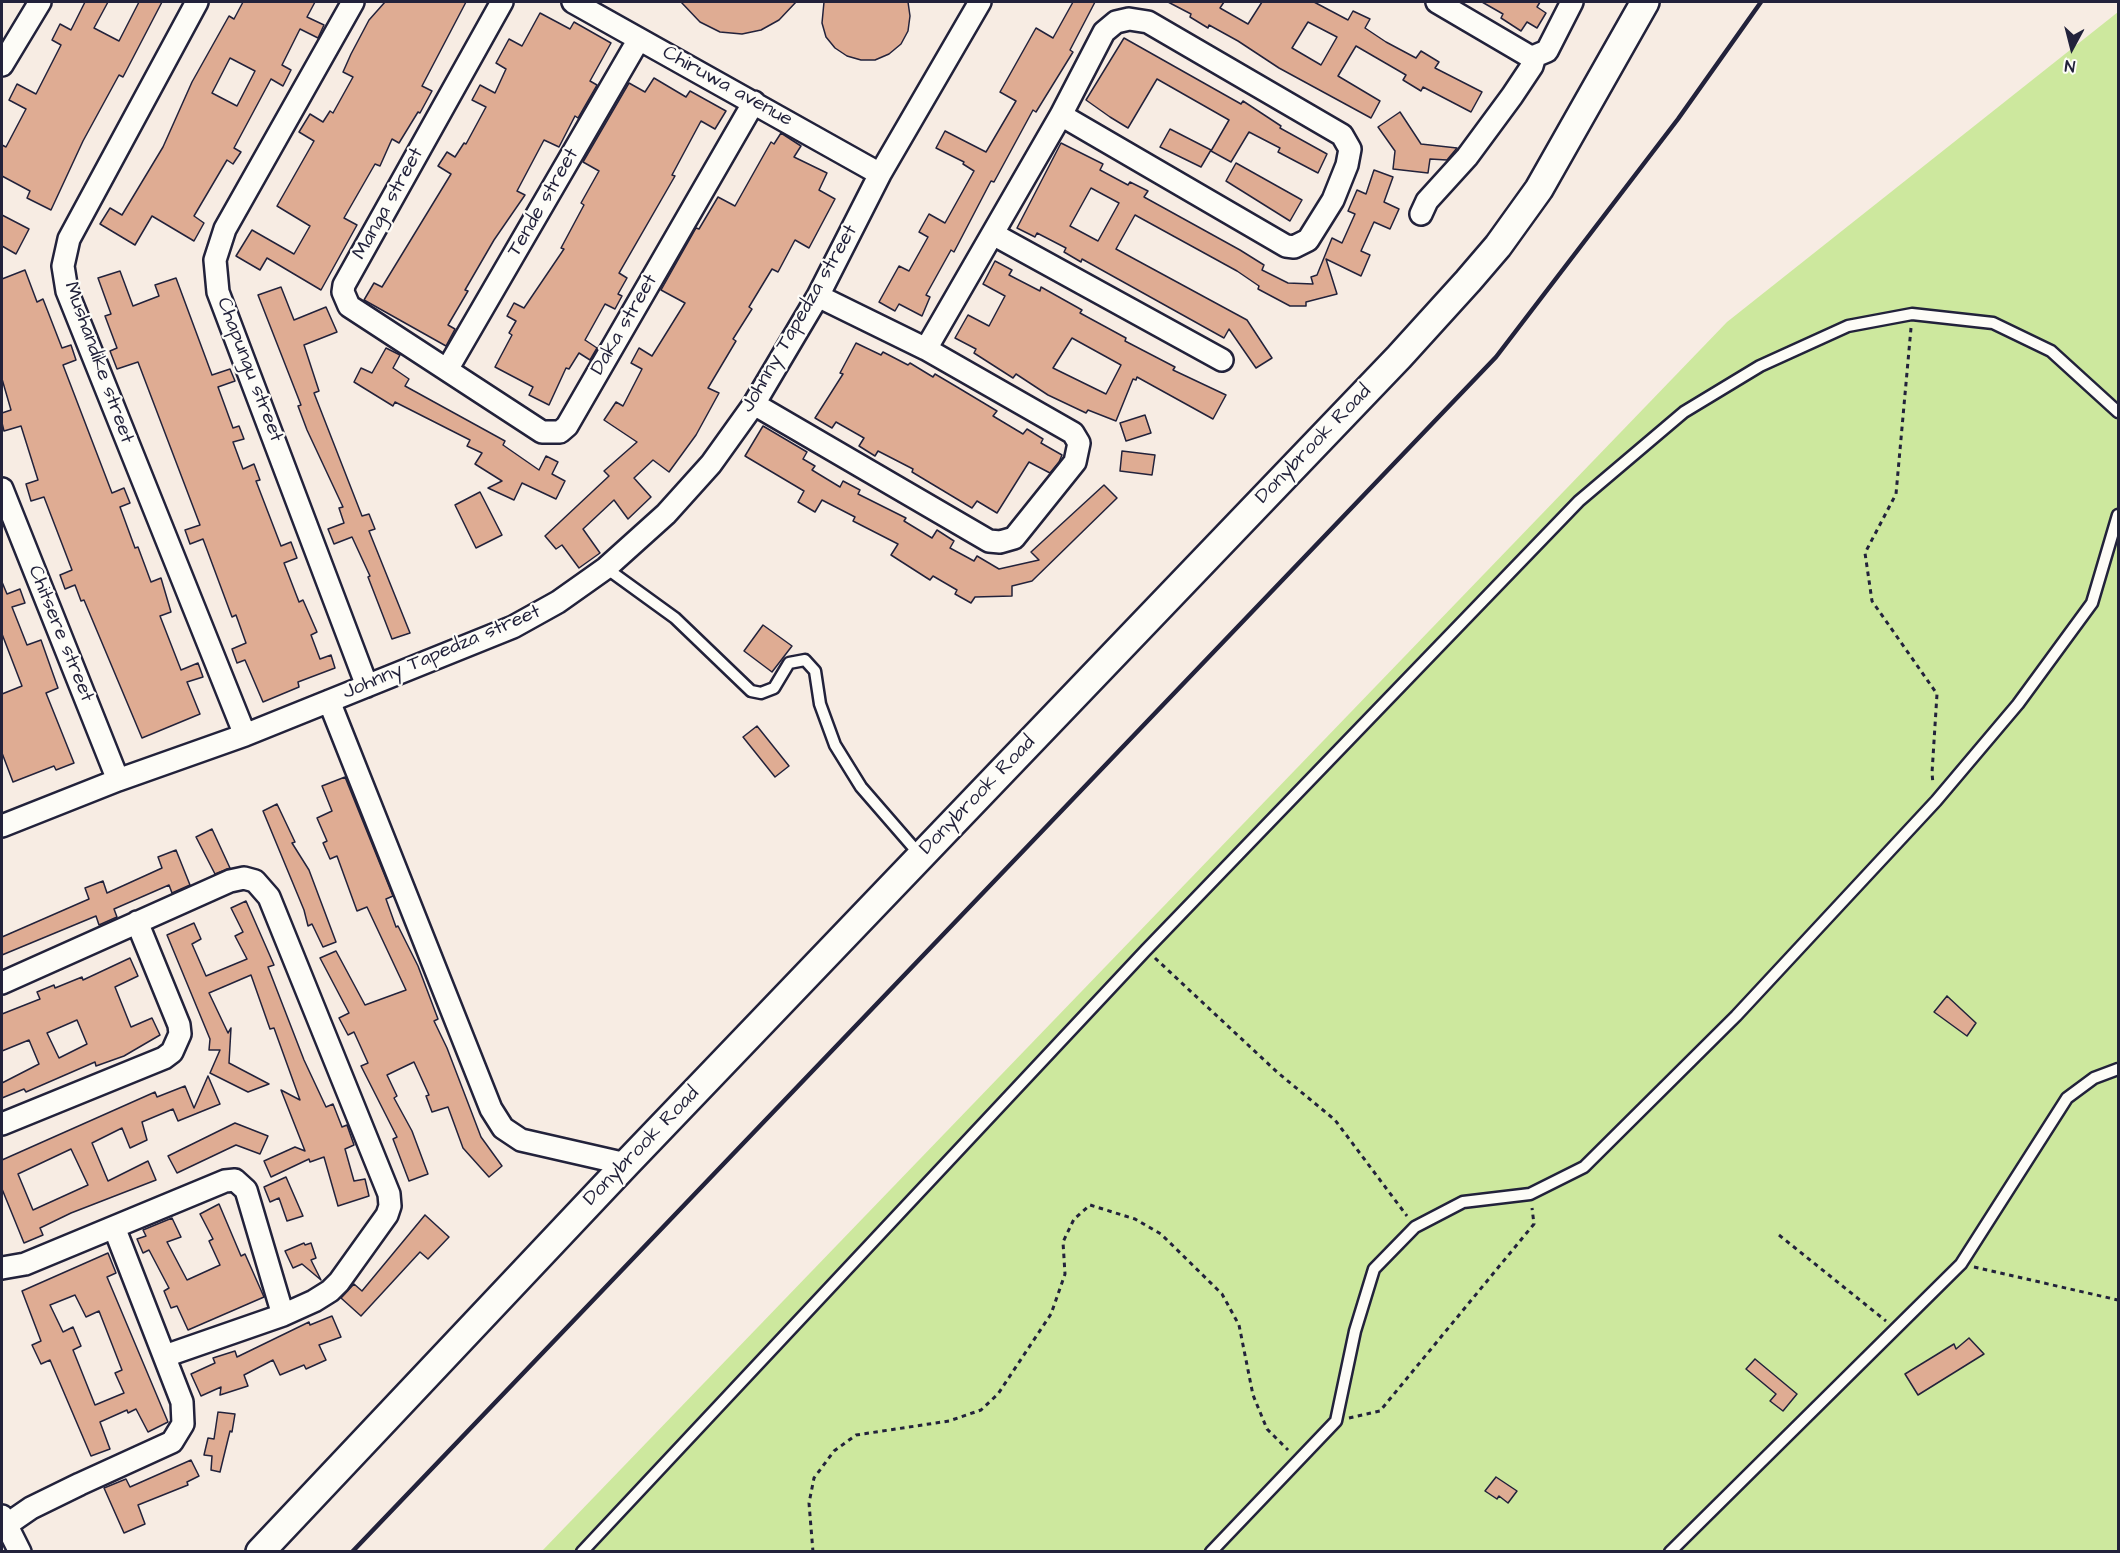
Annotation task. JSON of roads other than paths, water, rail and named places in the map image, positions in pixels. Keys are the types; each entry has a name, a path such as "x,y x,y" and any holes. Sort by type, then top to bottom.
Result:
{"street":[{"path":"2,65 40,2"},
{"name":"Mushandike street","path":"198,2 69,239 63,266 72,302 245,735"},
{"name":"Chapungu street","path":"353,2 225,229 215,260 218,292 367,686"},
{"name":"Manga street","path":"448,368 349,306 344,298 344,285 502,2"},
{"name":"Chiruwa avenue","path":"573,2 880,174"},
{"name":"Johnny Tapedza street","path":"2,826 118,780 245,735 513,627 558,602 606,568 666,514 696,481 754,404 818,296 880,174 980,2"},
{"path":"1437,2 1529,56 1547,51 1572,2"},
{"name":"Donybrook Road","path":"260,1551 626,1164 1399,357 1498,246 1539,189 1645,2"},
{"path":"927,349 1061,115 1104,32 1116,22 1129,19 1148,22 1342,135 1350,149 1347,165 1333,200 1308,240 1294,247 1286,246 1061,115"},
{"name":"Tende street","path":"448,368 639,39"},
{"path":"1420,214 1427,201 1467,157 1506,104 1532,66 1535,56"},
{"name":"Daka street","path":"448,368 542,432 561,432 754,102"},
{"path":"993,234 1222,360"},
{"path":"754,404 989,541 1008,541 1014,538 1076,462 1079,442 1073,433 927,349 818,296"},
{"name":"Chitsere street","path":"2,489 118,780"},
{"path":"329,701 491,1109 503,1128 521,1140 626,1164"},
{"path":"2,983 230,881 255,881 270,897 388,1194 390,1206 387,1215 339,1282 314,1301 283,1315 165,1356"},
{"path":"2,1124 164,1058 172,1052 180,1034 179,1024 137,922"},
{"path":"2,1268 25,1264 225,1181 235,1180 246,1190 283,1315"},
{"path":"20,1551 2,1523 70,1488 172,1442 183,1424 182,1402 114,1227"}],"lane":[{"path":"582,1551 1146,950 1579,501 1684,412 1760,366 1848,326 1912,314 1993,323 2051,351 2118,412"},
{"path":"1211,1551 1336,1421 1355,1331 1374,1269 1415,1227 1463,1202 1530,1194 1584,1167 1736,1016 1936,801 2018,704 2092,603 2118,516"},
{"path":"606,568 675,618 751,691 761,693 774,688 789,663 805,660 815,671 820,704 836,745 861,787 921,856"},
{"path":"1670,1551 1961,1264 2067,1098 2094,1078 2118,1069"}],"railway":[{"path":"352,1552 1496,357 1678,119 1761,2"}]}
